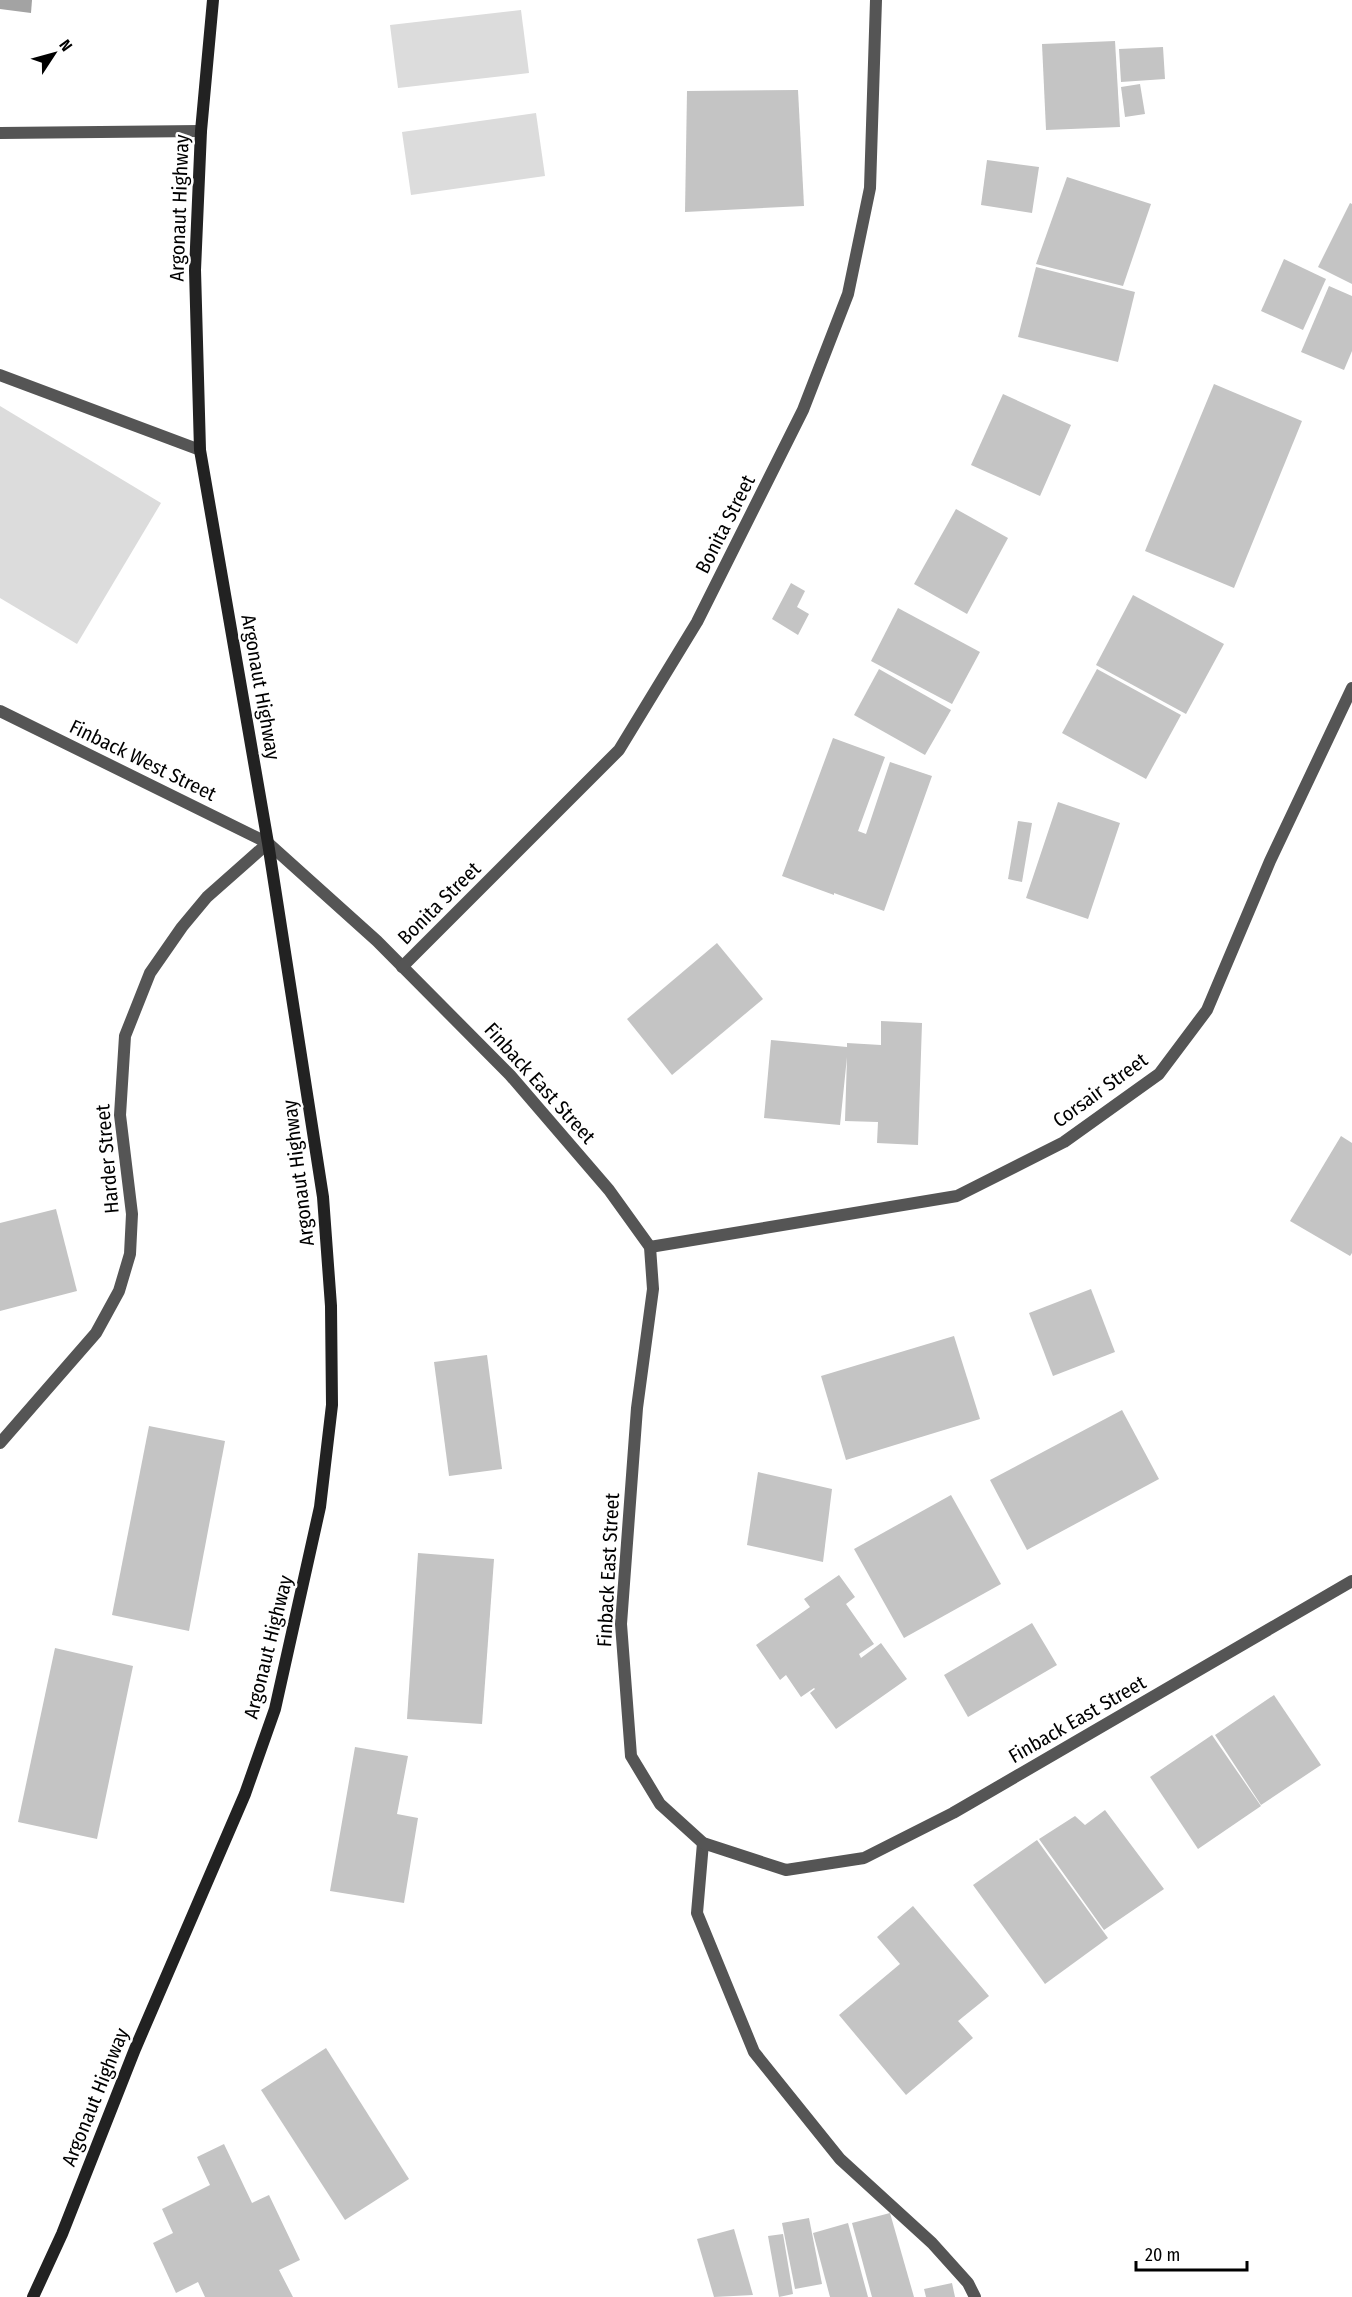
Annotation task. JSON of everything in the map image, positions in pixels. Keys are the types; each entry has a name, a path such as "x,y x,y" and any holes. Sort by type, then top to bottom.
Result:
{"street":[{"name":"Argonaut Highway","path":"33,2297 63,2234 135,2049 245,1794 275,1709 320,1507 332,1405 331,1306 323,1197 268,843 200,450 195,270 201,131 213,0"},
{"name":"Bonita Street","path":"402,968 619,750 697,622 803,410 848,294 870,188 876,0"},
{"path":"0,133 201,131"},
{"path":"0,375 200,450"},
{"name":"Corsair Street","path":"650,1247 957,1196 1064,1142 1159,1074 1207,1010 1270,861 1352,688"},
{"name":"Finback West Street","path":"0,711 268,843"},
{"name":"Finback East Street","path":"268,843 376,941 510,1075 609,1191 650,1247 653,1289 637,1408 621,1624 631,1756 660,1804 703,1843 786,1870 864,1858 953,1813 1352,1581"},
{"name":"Harder Street","path":"0,1443 96,1333 122,1281 130,1254 132,1214 120,1115 125,1036 150,973 182,927 207,897 268,843"},
{"path":"703,1843 697,1913 754,2052 840,2159 932,2243 968,2283 975,2297"}],"shaded area":[{"path":"0,0 32,0 31,13 0,9"},
{"path":"521,10 529,73 398,88 390,25"},
{"path":"536,113 545,176 411,195 402,132"},
{"path":"0,406 161,503 77,644 0,598"}],"building":[{"path":"1115,41 1120,127 1046,130 1042,44"},
{"path":"1163,47 1165,79 1121,82 1119,49"},
{"path":"1140,84 1145,114 1125,117 1121,87"},
{"path":"798,90 804,206 685,212 687,91"},
{"path":"987,160 1039,167 1032,213 981,205"},
{"path":"1067,177 1151,204 1123,286 1036,264"},
{"path":"1350,203 1352,204 1352,284 1318,267"},
{"path":"1284,259 1326,279 1303,330 1261,311"},
{"path":"1036,267 1135,292 1118,362 1018,337"},
{"path":"1329,286 1352,296 1352,351 1344,370 1301,352"},
{"path":"1214,384 1302,421 1234,588 1145,551"},
{"path":"1003,394 1071,425 1040,496 971,465"},
{"path":"956,509 1008,538 967,614 914,584"},
{"path":"791,583 805,591 797,607 809,614 798,635 772,619"},
{"path":"1133,595 1224,644 1186,714 1096,665"},
{"path":"898,608 980,652 952,704 871,661"},
{"path":"879,669 951,710 925,755 854,715"},
{"path":"1097,669 1181,715 1146,779 1062,733"},
{"path":"833,738 885,757 858,831 866,834 890,762 932,776 884,911 782,876"},
{"path":"1058,802 1120,823 1088,919 1026,898"},
{"path":"1018,821 1032,823 1022,882 1008,879"},
{"path":"717,943 763,999 672,1075 627,1019"},
{"path":"881,1021 922,1023 918,1145 877,1143 878,1122 845,1121 847,1057 840,1125 764,1118 771,1040 847,1047 847,1043 881,1045"},
{"path":"1341,1136 1352,1143 1352,1253 1350,1256 1290,1221"},
{"path":"56,1209 77,1291 0,1311 0,1223"},
{"path":"1091,1289 1115,1352 1053,1376 1029,1313"},
{"path":"954,1336 980,1419 846,1460 821,1376"},
{"path":"487,1355 502,1469 449,1476 434,1362"},
{"path":"1122,1410 1159,1479 1027,1550 990,1480"},
{"path":"149,1426 225,1441 189,1631 112,1615"},
{"path":"758,1472 832,1489 823,1562 747,1545"},
{"path":"951,1495 1001,1584 904,1638 854,1549"},
{"path":"418,1553 494,1559 482,1724 407,1719"},
{"path":"839,1575 855,1597 846,1604 874,1644 859,1654 861,1658 881,1643 907,1679 836,1729 810,1693 815,1689 801,1697 786,1675 780,1680 756,1645 810,1607 804,1599"},
{"path":"1032,1623 1057,1665 968,1717 944,1675"},
{"path":"55,1648 133,1666 97,1839 18,1822"},
{"path":"1274,1695 1321,1765 1261,1805 1215,1735"},
{"path":"1212,1735 1261,1806 1198,1849 1150,1777"},
{"path":"355,1747 408,1756 397,1814 418,1818 404,1903 330,1891"},
{"path":"1105,1810 1164,1889 1104,1930 1039,1839 1075,1816 1085,1825"},
{"path":"1037,1840 1108,1938 1045,1984 973,1885"},
{"path":"913,1906 989,1996 958,2021 973,2038 906,2095 839,2015 900,1964 877,1937"},
{"path":"326,2048 409,2179 345,2220 261,2090"},
{"path":"224,2144 252,2203 269,2195 300,2260 279,2270 293,2297 205,2297 198,2282 176,2293 153,2243 173,2233 162,2209 210,2185 197,2157"},
{"path":"890,2213 914,2297 872,2297 852,2223"},
{"path":"809,2218 822,2284 795,2289 782,2223"},
{"path":"848,2223 868,2297 830,2297 813,2233"},
{"path":"734,2229 753,2295 714,2297 697,2239"},
{"path":"783,2234 793,2294 779,2297 768,2236"},
{"path":"952,2283 955,2297 926,2297 924,2289"}]}
